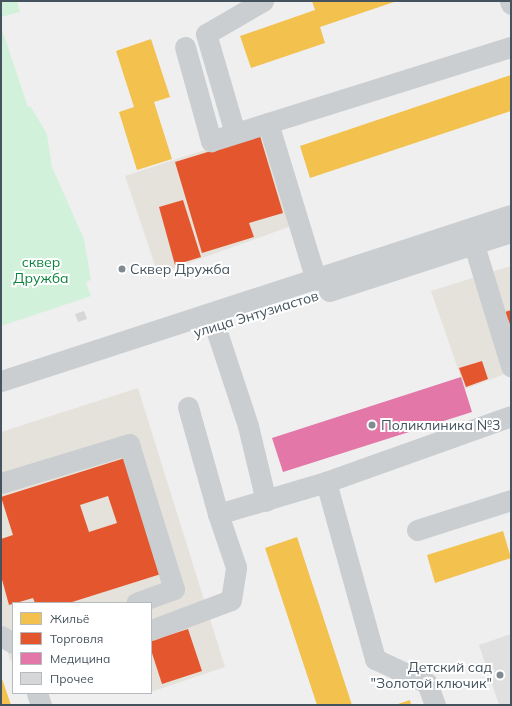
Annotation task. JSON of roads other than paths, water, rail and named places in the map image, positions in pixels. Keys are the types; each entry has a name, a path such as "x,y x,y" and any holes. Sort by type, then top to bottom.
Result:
{"street":[{"path":"235,133 206,34 264,1"},
{"path":"185,47 211,141 511,47"},
{"path":"268,122 316,280"},
{"path":"1,381 213,320 316,280 511,215"},
{"name":"улица Энтузиастов","path":"1,394 213,320 511,232"},
{"path":"474,244 509,353"},
{"path":"213,320 248,426 266,501"},
{"path":"152,630 231,600 236,567 218,514 188,407"},
{"path":"218,514 326,482 511,416"},
{"path":"1,483 129,444 174,589 139,602"},
{"path":"326,482 375,659 427,683 435,705"},
{"path":"418,530 511,500"},
{"path":"1,636 12,642"},
{"path":"37,694 41,705"}],"place":[{"name":"Сквер Дружба","path":"122,269"},
{"name":"Поликлиника №3","path":"372,425"},
{"name":"Детский сад \"Золотой ключик\"","path":"500,675"}],"park label":[{"name":"сквер Дружба","path":"41,270"}]}
